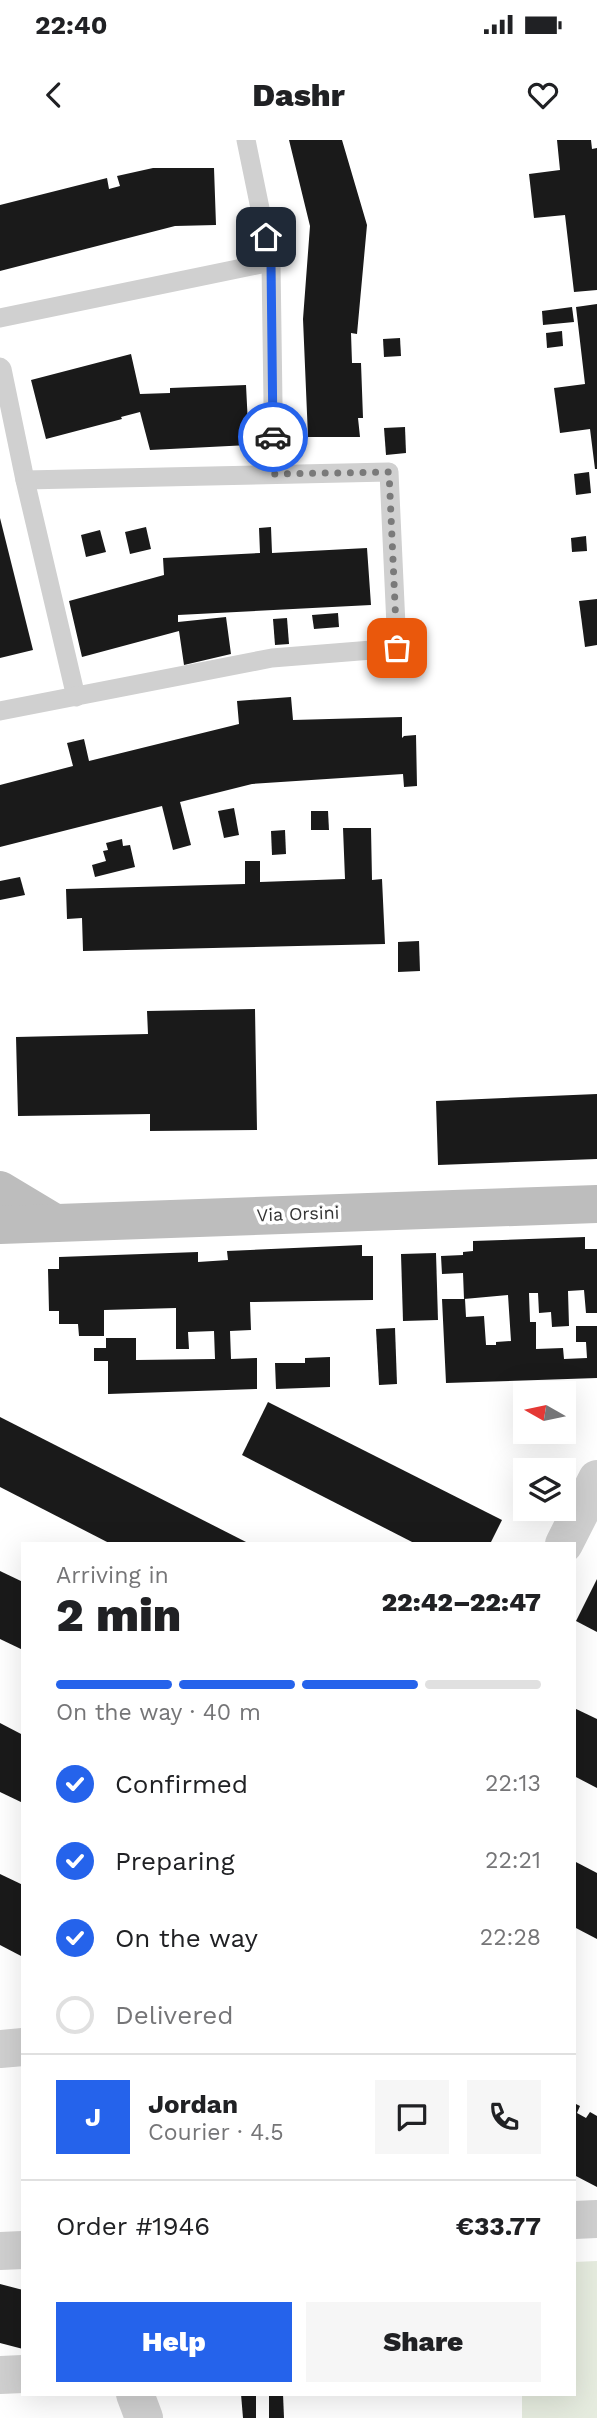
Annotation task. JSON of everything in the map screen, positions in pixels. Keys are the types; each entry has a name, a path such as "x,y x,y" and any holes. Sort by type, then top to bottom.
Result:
{"main road":[{"path":"0,1190 55,1223"},
{"name":"Via Orsini","path":"0,1225 597,1204"}],"street":[{"path":"565,1542 597,1479"},
{"path":"0,2049 21,2047"},
{"path":"576,2220 597,2219"},
{"path":"0,2251 21,2250"},
{"path":"0,2375 21,2374"},
{"path":"136,2396 144,2418"}],"lane":[{"path":"246,140 271,262 274,474"},
{"path":"0,318 271,262"},
{"path":"0,367 76,697"},
{"path":"0,711 272,658 397,648 389,472 25,480"}],"shaded area":[{"path":"597,2261 597,2418 522,2418 522,2396 576,2396 576,2262"}],"building":[{"path":"289,140 342,140 367,225 357,334 351,333 352,363 361,363 363,418 358,418 360,437 308,437 303,319 310,226"},
{"path":"557,140 591,140 592,149 597,148 597,290 574,292 565,215 534,218 529,174 560,170"},
{"path":"153,168 214,168 216,225 175,226 0,271 0,205 107,178 109,189 120,186 117,176"},
{"path":"597,304 595,469 590,429 560,433 554,388 585,384 576,307"},
{"path":"572,307 574,322 543,325 542,311"},
{"path":"562,331 563,346 547,348 546,333"},
{"path":"400,338 401,356 384,357 383,339"},
{"path":"131,354 140,394 170,393 170,388 246,385 249,445 150,450 140,412 46,439 31,380"},
{"path":"405,427 406,453 386,455 384,428"},
{"path":"589,472 591,493 576,495 574,474"},
{"path":"0,518 33,650 0,658"},
{"path":"146,527 151,549 130,554 125,532"},
{"path":"271,527 272,553 367,548 371,605 178,615 178,622 226,617 231,654 184,665 179,631 82,657 69,601 164,575 163,558 260,553 259,528"},
{"path":"100,530 106,552 86,557 81,535"},
{"path":"586,536 587,551 572,552 571,538"},
{"path":"597,599 597,645 585,647 579,601"},
{"path":"338,613 339,627 314,629 312,615"},
{"path":"287,618 289,644 275,645 273,619"},
{"path":"291,697 293,720 402,717 402,738 416,735 417,786 404,787 403,774 252,784 180,802 191,845 173,850 162,806 0,847 0,785 73,766 67,743 84,739 89,761 239,724 237,701"},
{"path":"234,808 239,835 224,838 218,811"},
{"path":"311,811 328,811 329,830 311,830"},
{"path":"343,828 371,828 372,880 382,879 385,944 83,951 82,918 67,919 66,889 245,884 245,861 260,861 260,882 345,879"},
{"path":"285,830 286,854 272,855 271,831"},
{"path":"122,839 123,846 130,845 135,867 95,877 92,865 106,861 103,851 108,850 106,843"},
{"path":"20,877 25,895 0,900 0,881"},
{"path":"419,941 420,971 398,972 398,942"},
{"path":"255,1009 257,1130 150,1131 150,1114 18,1116 16,1037 148,1034 147,1011"},
{"path":"597,1094 597,1159 438,1165 436,1101"},
{"path":"585,1237 585,1249 597,1249 597,1313 586,1313 584,1290 568,1291 569,1326 552,1327 551,1312 539,1313 538,1293 529,1293 530,1322 536,1322 536,1349 563,1348 564,1359 587,1358 586,1342 576,1342 576,1326 597,1326 597,1378 446,1383 442,1299 464,1299 463,1273 442,1274 441,1256 463,1255 463,1252 473,1251 473,1241","holes":["508,1295 511,1341 486,1345 484,1316 466,1317 464,1299"]},
{"path":"362,1245 362,1256 373,1256 373,1300 250,1302 251,1330 230,1331 231,1359 257,1358 257,1389 108,1394 108,1361 94,1361 94,1348 106,1348 106,1338 136,1338 136,1360 215,1359 214,1331 188,1332 189,1349 176,1349 176,1308 104,1310 104,1336 79,1336 78,1324 59,1324 59,1311 49,1311 48,1269 59,1269 59,1257 198,1252 198,1262 228,1260 227,1251"},
{"path":"436,1253 438,1320 403,1321 401,1254"},
{"path":"395,1328 397,1384 379,1385 376,1329"},
{"path":"330,1357 330,1387 276,1389 275,1363 305,1363 305,1358"},
{"path":"268,1402 502,1520 491,1542 412,1542 242,1455"},
{"path":"0,1417 246,1542 107,1542 0,1487"},
{"path":"0,1571 21,1581 21,1649 0,1639"},
{"path":"597,1579 597,1632 576,1621"},
{"path":"576,1709 597,1719 597,1788 576,1777"},
{"path":"0,1723 21,1734 21,1802 0,1792"},
{"path":"576,1862 597,1873 597,1939 576,1928"},
{"path":"0,1874 21,1884 21,1956 0,1945"},
{"path":"576,2104 580,2106 577,2113 586,2118 590,2112 597,2116 597,2187 576,2176"},
{"path":"0,2284 21,2289 21,2348 0,2343"},
{"path":"241,2396 256,2396 256,2418 243,2418"},
{"path":"269,2396 283,2396 284,2418 269,2418"}],"way so far":[{"path":"273,437 274,474 389,472 397,648"}],"route":[{"path":"266,237 271,262 273,437"}]}
